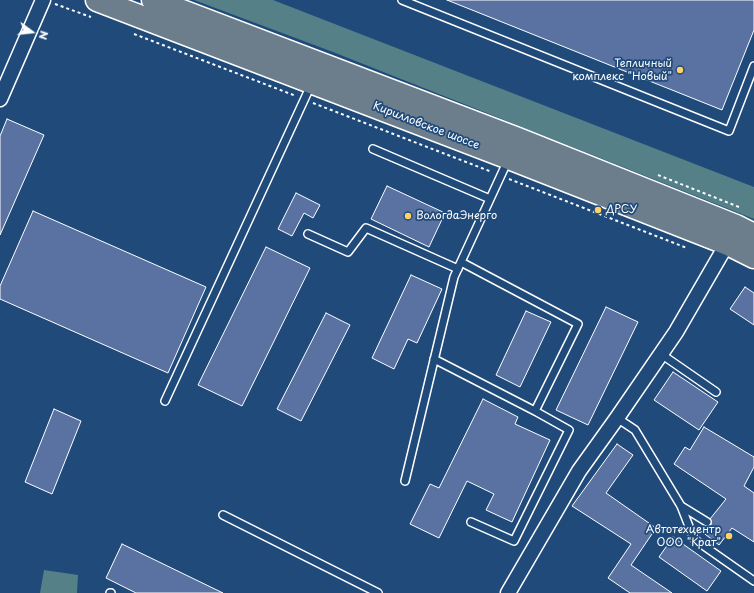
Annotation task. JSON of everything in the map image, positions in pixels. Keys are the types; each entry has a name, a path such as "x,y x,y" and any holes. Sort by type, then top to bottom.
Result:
{"main road":[{"name":"Кирилловское шоссе","path":"153,0 525,142 739,235 754,257"},
{"name":"Кирилловское шоссе","path":"97,10 505,167 739,235"}],"street":[{"path":"0,99 43,0"},
{"path":"508,593 579,471 618,418 739,235"}],"lane":[{"path":"402,0 729,131 754,66"},
{"path":"165,401 308,91"},
{"path":"373,149 490,199"},
{"path":"404,481 454,277 505,167"},
{"path":"308,234 348,252 366,228 460,265 578,324 535,411"},
{"path":"661,354 716,392"},
{"path":"434,360 535,411 569,430 514,541 471,522"},
{"path":"618,418 635,430 681,506 694,539 754,581"},
{"path":"681,506 707,522"},
{"path":"223,515 378,593"}],"path":[{"path":"43,0 97,10"},
{"path":"134,34 308,91 505,167 687,248"}],"green space":[{"path":"194,0 273,0 754,187 754,219 333,52"},
{"path":"44,570 78,575 77,593 40,593"}],"building":[{"name":"Тепличный комплекс \"Новый\"","path":"447,0 754,0 754,30 722,110"},
{"path":"7,119 44,135 0,235 0,136"},
{"name":"ВологдаЭнерго","path":"387,186 445,213 429,247 371,219"},
{"path":"296,193 320,205 313,218 304,213 292,236 278,229"},
{"path":"33,211 206,287 168,373 0,299 0,286"},
{"path":"266,247 310,268 242,406 198,385"},
{"path":"411,275 442,289 417,343 408,339 394,369 372,358"},
{"path":"745,287 754,293 754,325 730,309"},
{"path":"606,307 638,322 588,425 556,410"},
{"path":"526,311 551,322 520,387 496,375"},
{"path":"326,313 350,325 301,421 277,409"},
{"path":"673,372 718,402 699,430 654,400"},
{"path":"483,399 518,417 515,424 550,440 512,522 486,510 494,494 467,481 439,538 410,524 430,484 439,488"},
{"path":"54,409 81,421 52,494 25,482"},
{"path":"704,427 754,457 754,467 744,486 754,493 754,542 732,528 719,545 701,531 704,526 711,525 710,519 726,499 674,464 685,447 690,450"},
{"path":"617,444 633,455 606,493 656,528 631,565 672,593 630,593 608,578 631,544 572,506"},
{"path":"673,537 721,571 707,591 659,557"},
{"path":"122,544 223,593 136,593 106,578"}],"place":[{"name":"Тепличный комплекс \"Новый\"","path":"680,70"},
{"name":"ДРСУ","path":"598,210"},
{"name":"ВологдаЭнерго","path":"408,216"},
{"name":"Автотехцентр ООО \"Крат\"","path":"729,536"}]}
